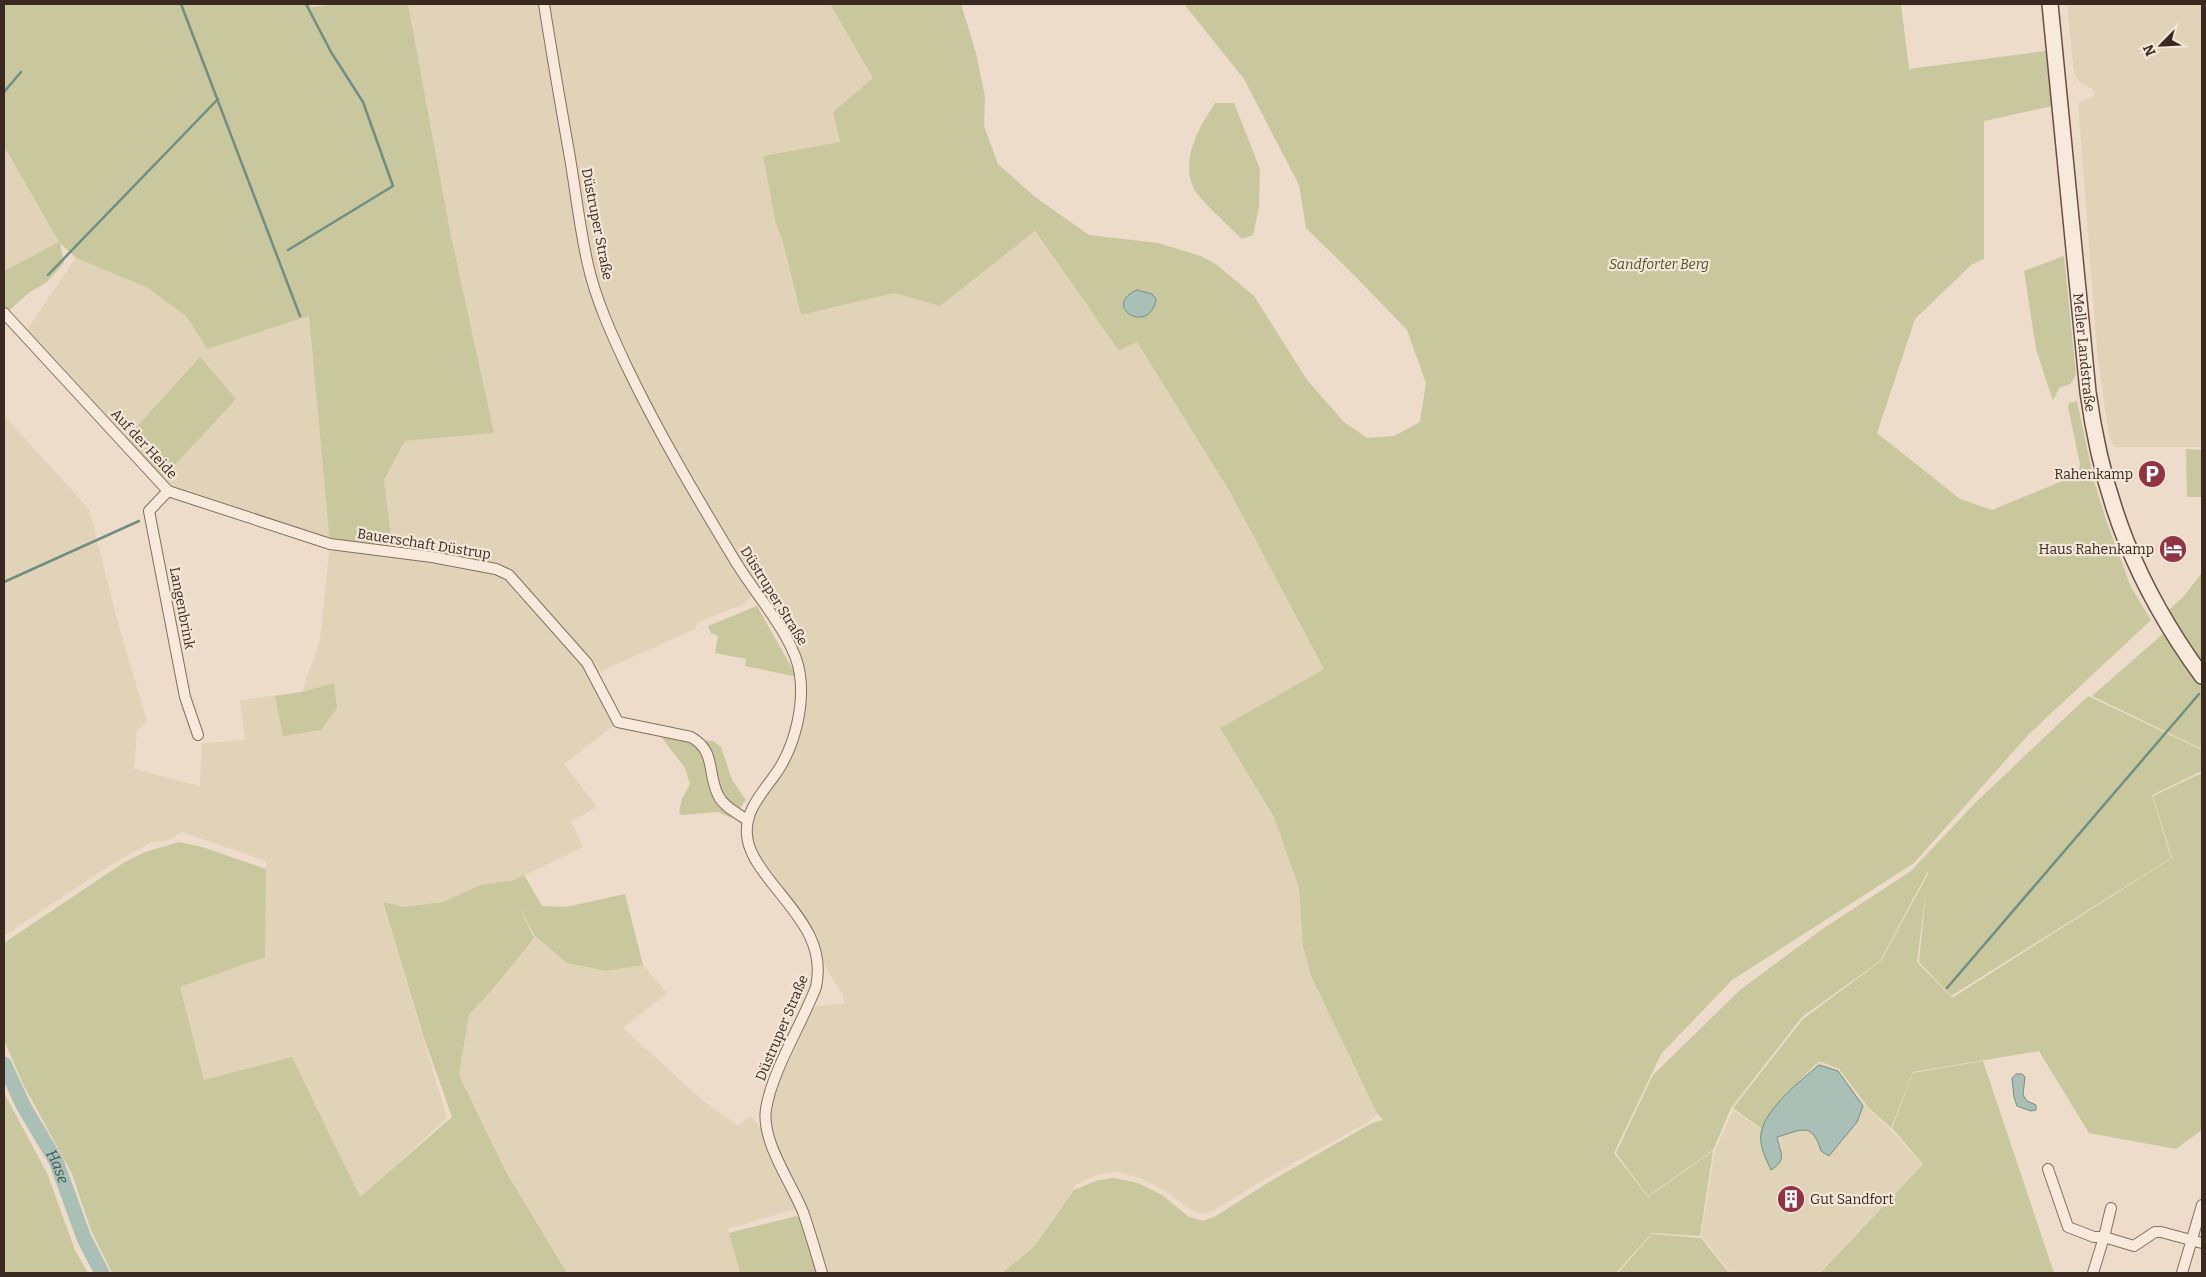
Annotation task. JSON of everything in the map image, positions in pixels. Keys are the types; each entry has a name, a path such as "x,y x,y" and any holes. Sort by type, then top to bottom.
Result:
{"street":[{"name":"Düstruper Straße","path":"544,4 588,266 603,315 628,368 670,447 734,561 797,658 801,676 801,701 795,732 783,763 754,805 747,820 747,837 752,854 802,923 812,939 818,957 819,972 816,987 770,1089 765,1111 766,1127 770,1141 802,1210 822,1273"},
{"name":"Meller Landstraße","path":"2050,4 2087,382 2098,447 2115,512 2137,569 2162,616 2202,676"},
{"name":"Auf der Heide","path":"4,313 168,491 330,544"},
{"name":"Langenbrink","path":"168,491 149,511 185,697 198,734"},
{"name":"Bauerschaft Düstrup","path":"330,544 432,557 496,569 509,575 587,663 618,722 691,736 700,742 708,753 718,794 726,806 747,820"},
{"path":"2048,1169 2068,1227 2094,1237 2104,1237 2134,1246 2155,1232 2198,1242"},
{"path":"2182,1273 2198,1242 2202,1205"},
{"path":"2093,1273 2111,1208"}],"shaded area":[{"path":"408,4 830,4 873,78 833,112 840,142 763,156 776,224 783,242 801,315 894,293 940,306 1034,231 1119,351 1137,342 1230,492 1324,669 1220,728 1274,817 1299,888 1303,946 1311,976 1378,1113 1370,1121 1267,1178 1213,1211 1201,1214 1193,1211 1165,1191 1141,1178 1116,1172 1097,1175 1076,1184 1074,1190 1034,1247 1002,1273 827,1273 774,1141 770,1126 770,1111 775,1091 815,1006 844,1004 843,995 826,968 816,937 763,865 752,836 753,821 759,806 788,763 805,676 755,592 744,604 698,622 695,629 594,674 618,722 564,764 597,807 571,821 583,847 515,880 480,885 443,902 404,907 383,903 447,1118 360,1198 204,1080 180,987 265,957 266,861 182,832 167,841 151,842 109,866 4,936 4,416 89,509 118,623 147,722 137,730 134,769 200,786 202,743 245,740 240,700 302,692 320,640 330,544 168,491 159,482 200,358 123,442 24,334 76,258 148,288 187,317 207,349 309,316 330,543 393,552 384,480 405,441 494,433 450,231"},
{"path":"2067,4 2202,4 2202,447 2115,447 2109,437 2097,351 2078,103 2093,97 2095,93 2091,88 2080,83 2074,74"},
{"path":"4,146 59,242 4,271"},
{"path":"1137,290 1152,294 1156,299 1152,310 1145,316 1130,315 1125,310 1124,304 1127,297"},
{"path":"534,935 567,963 606,971 643,965 667,993 623,1028 703,1101 738,1126 750,1116 762,1129 795,1205 794,1209 728,1229 740,1273 567,1273 506,1172 459,1075 469,1015 492,990"},
{"name":"Gut Sandfort","path":"1819,1062 1838,1070 1866,1106 1922,1164 1819,1273 1731,1273 1701,1236 1715,1150 1733,1110 1767,1134 1800,1081"},
{"path":"1819,1065 1838,1071 1863,1106 1857,1122 1829,1156 1821,1151 1814,1135 1805,1130 1777,1137 1782,1156 1780,1163 1771,1170 1761,1143 1761,1133 1764,1124 1776,1105"},
{"path":"2016,1074 2022,1074 2025,1077 2023,1095 2027,1101 2036,1105 2036,1110 2031,1111 2017,1106 2012,1078"}],"green space":[{"path":"4,4 310,4 311,7 337,4 408,4 450,231 494,433 405,441 384,480 393,552 330,544 309,316 207,349 187,317 148,288 76,258 60,243 64,263 47,282 30,292 4,313 4,271 59,242 4,146"},
{"name":"Sandforter Berg","path":"830,4 961,4 976,53 985,97 984,126 998,164 1035,197 1089,235 1158,243 1201,256 1216,264 1254,296 1307,380 1344,422 1367,438 1394,436 1420,422 1426,383 1407,330 1306,228 1299,185 1244,79 1184,4 1901,4 1909,69 2046,51 2052,106 1984,121 1984,259 1971,265 1915,319 1877,433 1960,499 1992,510 2072,477 2079,471 2080,464 2068,407 2069,403 2077,401 2094,481 2106,520 2131,587 2151,620 2029,734 1914,863 1732,980 1661,1054 1614,1153 1648,1197 1713,1151 1700,1236 1652,1233 1616,1273 1002,1273 1034,1247 1074,1190 1098,1180 1114,1178 1138,1183 1162,1195 1189,1217 1203,1221 1216,1216 1269,1182 1372,1123 1383,1120 1377,1113 1311,976 1303,946 1299,888 1274,817 1220,728 1324,669 1230,492 1137,342 1119,351 1035,231 940,306 894,293 801,315 783,242 776,224 763,156 840,142 833,112 873,78"},
{"path":"1215,103 1234,103 1260,169 1259,207 1253,235 1242,239 1197,194 1190,178 1189,166 1193,144"},
{"path":"2064,256 2076,375 2070,384 2059,388 2053,401 2036,349 2024,271"},
{"path":"200,357 236,399 159,482 123,442"},
{"path":"2186,449 2202,450 2202,497 2187,497"},
{"path":"2202,573 2202,676 2162,616 2183,597"},
{"path":"757,606 797,677 745,666 746,659 715,653 718,636 711,633 708,626"},
{"path":"2164,633 2202,686 2202,749 2092,696"},
{"path":"334,683 337,708 321,730 283,736 275,696 302,692"},
{"path":"2088,696 2202,750 2202,771 2152,795 2171,858 1951,996 1919,962 1928,871 1880,961 1802,1017 1731,1108 1713,1150 1648,1196 1616,1153 1653,1075 1740,990 1821,930 1911,871 1976,802"},
{"path":"659,734 687,740 713,741 721,747 732,780 746,800 732,818 718,812 682,815 679,812 682,799 690,784 685,768"},
{"path":"2202,773 2202,1130 2176,1149 2089,1133 2039,1051 1913,1072 1891,1128 1868,1107 1839,1069 1819,1061 1799,1081 1766,1132 1733,1108 1803,1019 1881,961 1928,874 1917,962 1952,998 2172,858 2153,796"},
{"path":"179,842 202,847 266,869 265,957 180,987 204,1080 292,1057 360,1197 452,1117 424,1038 383,902 404,907 443,902 480,885 515,880 524,875 542,906 566,907 625,894 643,965 606,971 567,963 534,935 517,902 534,938 469,1015 459,1075 506,1172 567,1273 112,1273 91,1230 72,1174 23,1084 4,1040 4,943 123,863 145,852"},
{"path":"1983,1061 2054,1273 1820,1273 1923,1164 1892,1128 1913,1073"},
{"path":"4,1093 47,1173 75,1250 88,1273 4,1273"},
{"path":"796,1216 800,1218 818,1273 740,1273 729,1233"},
{"path":"1652,1234 1701,1238 1729,1273 1618,1273"}],"waterway":[{"path":"181,4 300,316"},
{"path":"288,250 393,186 363,102 331,52 306,4"},
{"path":"4,92 21,72"},
{"path":"48,275 218,99"},
{"path":"4,582 139,521"},
{"path":"1947,988 2199,694"},
{"name":"Hase","path":"4,1064 24,1107 56,1161 84,1238 102,1273"}],"place":[{"name":"Rahenkamp","path":"2152,474"},
{"name":"Haus Rahenkamp","path":"2173,549"},
{"name":"Gut Sandfort","path":"1791,1199"}]}
